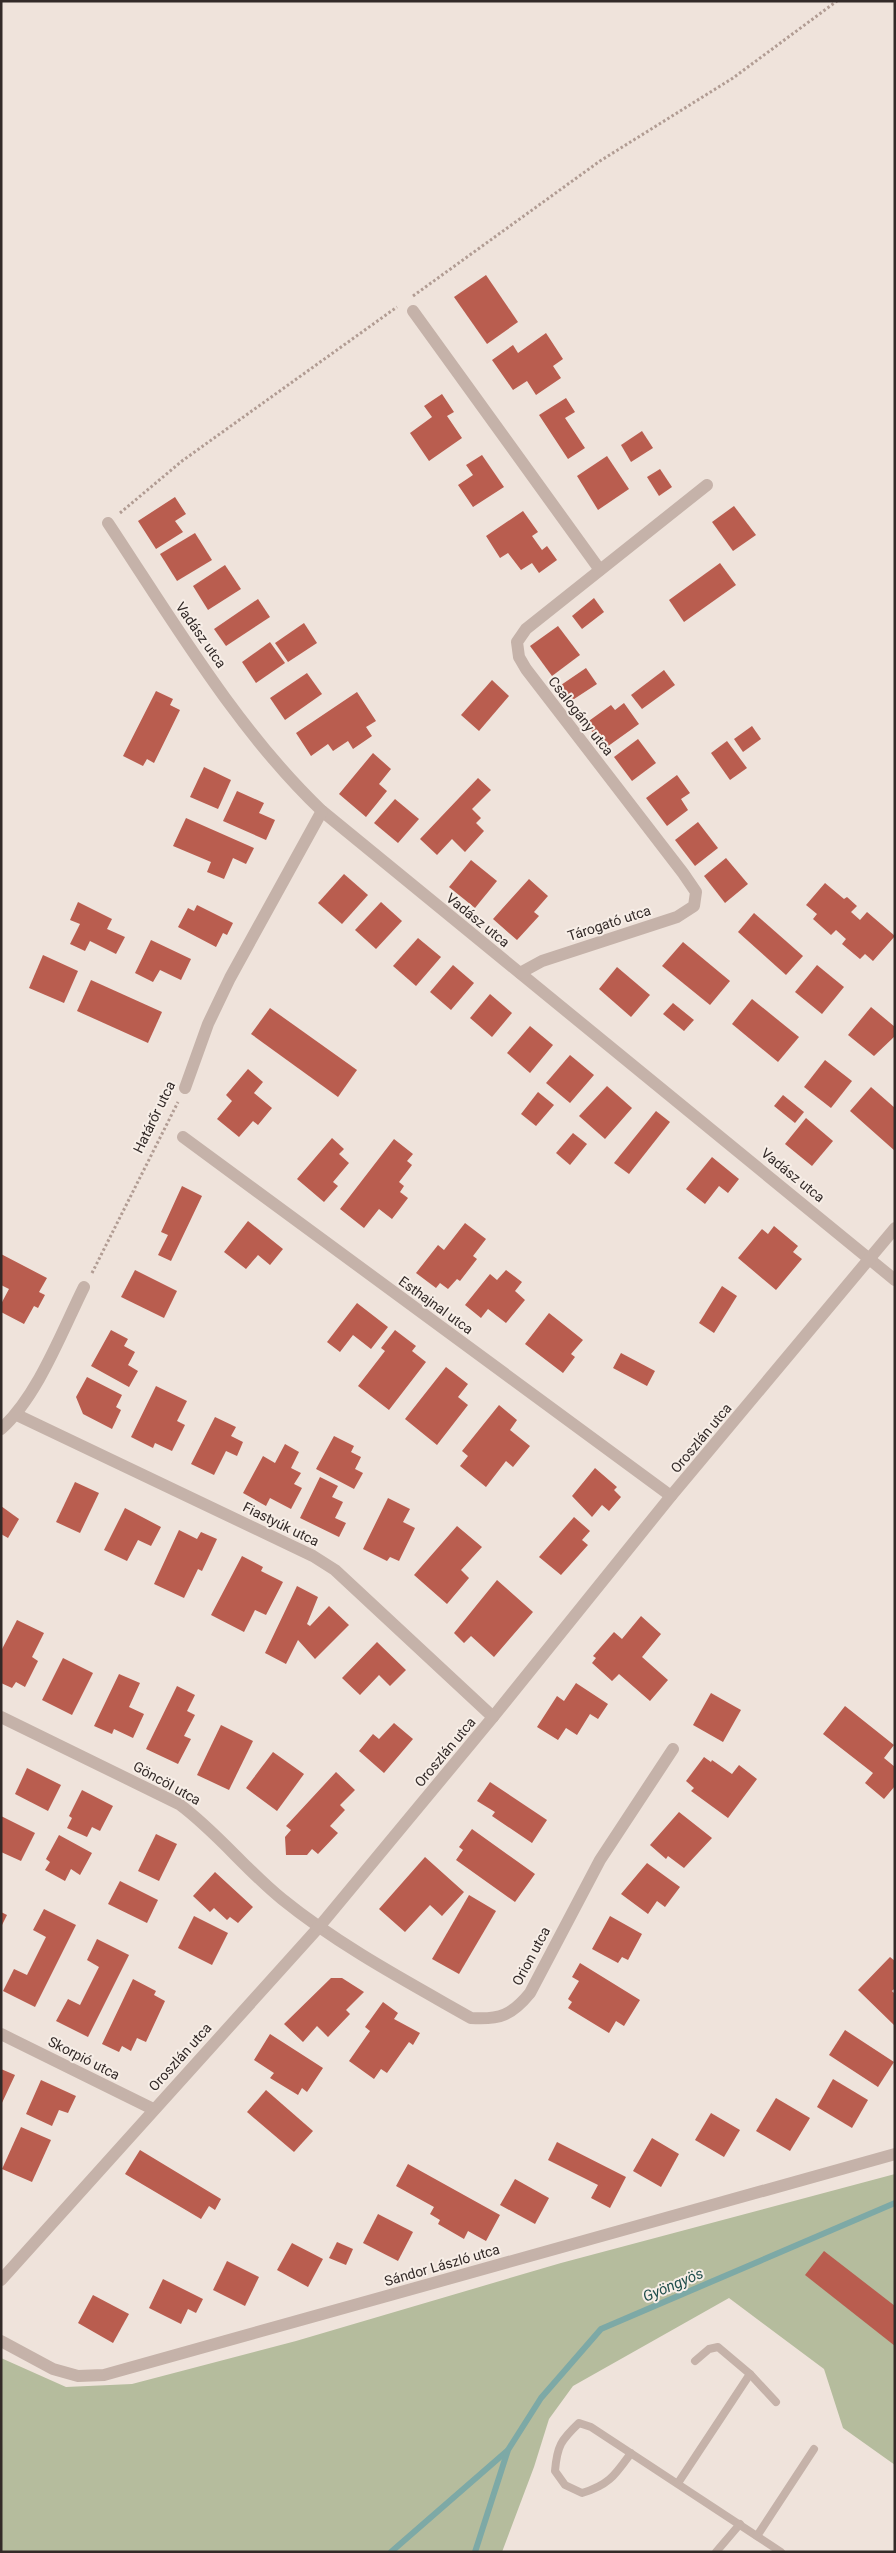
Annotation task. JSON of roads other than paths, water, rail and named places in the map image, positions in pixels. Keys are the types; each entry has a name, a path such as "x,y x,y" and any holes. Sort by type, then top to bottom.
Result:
{"street":[{"path":"413,311 600,570"},
{"name":"Csalogány utca","path":"696,892 519,657 517,642 526,629 707,485"},
{"name":"Vadász utca","path":"108,523 268,756 322,811 895,1280"},
{"name":"Határőr utca","path":"185,1088 208,1024 230,978 322,811"},
{"name":"Tárogató utca","path":"520,973 542,961 677,917 694,906 696,892"},
{"name":"Esthajnal utca","path":"183,1138 671,1496"},
{"name":"Oroszlán utca","path":"1,2280 153,2109 319,1927 493,1718 671,1496 895,1228"},
{"path":"1,1429 16,1415 29,1396 84,1286"},
{"name":"Fiastyúk utca","path":"16,1415 304,1552 335,1570 493,1718"},
{"name":"Göncöl utca","path":"1,1717 179,1804 201,1821 281,1898 319,1927"},
{"name":"Orion utca","path":"319,1927 344,1946 471,2018 488,2019 506,2015 518,2007 530,1993 596,1868 673,1749"},
{"name":"Skorpió utca","path":"1,2034 153,2109"},
{"name":"Sándor László utca","path":"1,2340 53,2369 78,2376 104,2374 895,2154"}],"lane":[{"path":"695,2361 709,2349 718,2347 750,2374 776,2402"},
{"path":"678,2483 750,2374"},
{"path":"631,2453 616,2473 601,2487 582,2493 565,2485 555,2471 556,2449 579,2423 591,2427 678,2483 781,2552"},
{"path":"757,2536 814,2449"},
{"path":"716,2552 740,2524"}],"waterway":[{"name":"Gyöngyös","path":"475,2552 508,2450 541,2398 601,2329 895,2203"},
{"name":"Gyöngyös","path":"391,2552 507,2451"}]}
